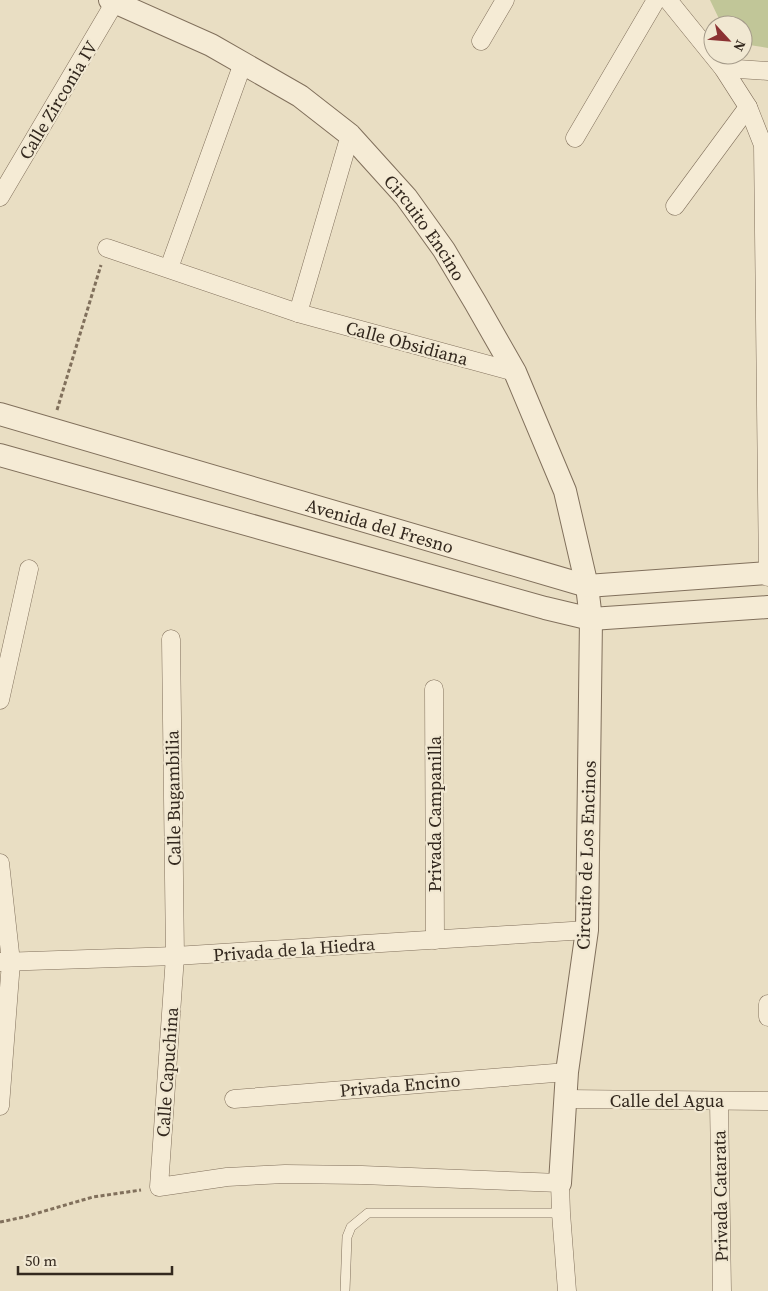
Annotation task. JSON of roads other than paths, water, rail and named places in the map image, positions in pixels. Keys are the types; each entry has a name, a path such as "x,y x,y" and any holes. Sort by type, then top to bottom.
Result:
{"street":[{"path":"482,41 504,0"},
{"path":"575,138 656,0"},
{"path":"668,0 723,68 748,107 763,145 768,575"},
{"name":"Circuito Encino","path":"113,1 211,45 300,96 350,135 406,197 444,250 515,372 565,491 588,586"},
{"name":"Calle Zirconia IV","path":"0,197 113,1"},
{"path":"169,268 243,63"},
{"path":"723,68 768,71"},
{"path":"675,206 748,107"},
{"path":"298,313 350,135"},
{"name":"Calle Obsidiana","path":"107,248 298,313 515,372"},
{"name":"Avenida del Fresno","path":"0,414 588,586 768,575"},
{"name":"Avenida del Fresno","path":"0,455 591,619 768,607"},
{"path":"0,700 29,569"},
{"name":"Circuito de Los Encinos","path":"560,1183 567,1072 587,930 591,619 588,586"},
{"name":"Calle Bugambilia","path":"171,639 175,956"},
{"name":"Privada Campanilla","path":"434,689 435,940"},
{"path":"0,863 5,962 0,1106"},
{"name":"Privada de la Hiedra","path":"5,962 175,956 587,930"},
{"name":"Calle Capuchina","path":"175,956 159,1187 227,1177 285,1174 362,1175 560,1183"},
{"path":"768,1004 768,1017"},
{"name":"Privada Encino","path":"234,1098 567,1072"},
{"name":"Calle del Agua","path":"565,1099 768,1101"},
{"name":"Privada Catarata","path":"719,1101 722,1291"},
{"path":"560,1183 567,1291"}],"lane":[{"path":"345,1291 348,1237 351,1227 368,1213 561,1213"}]}
